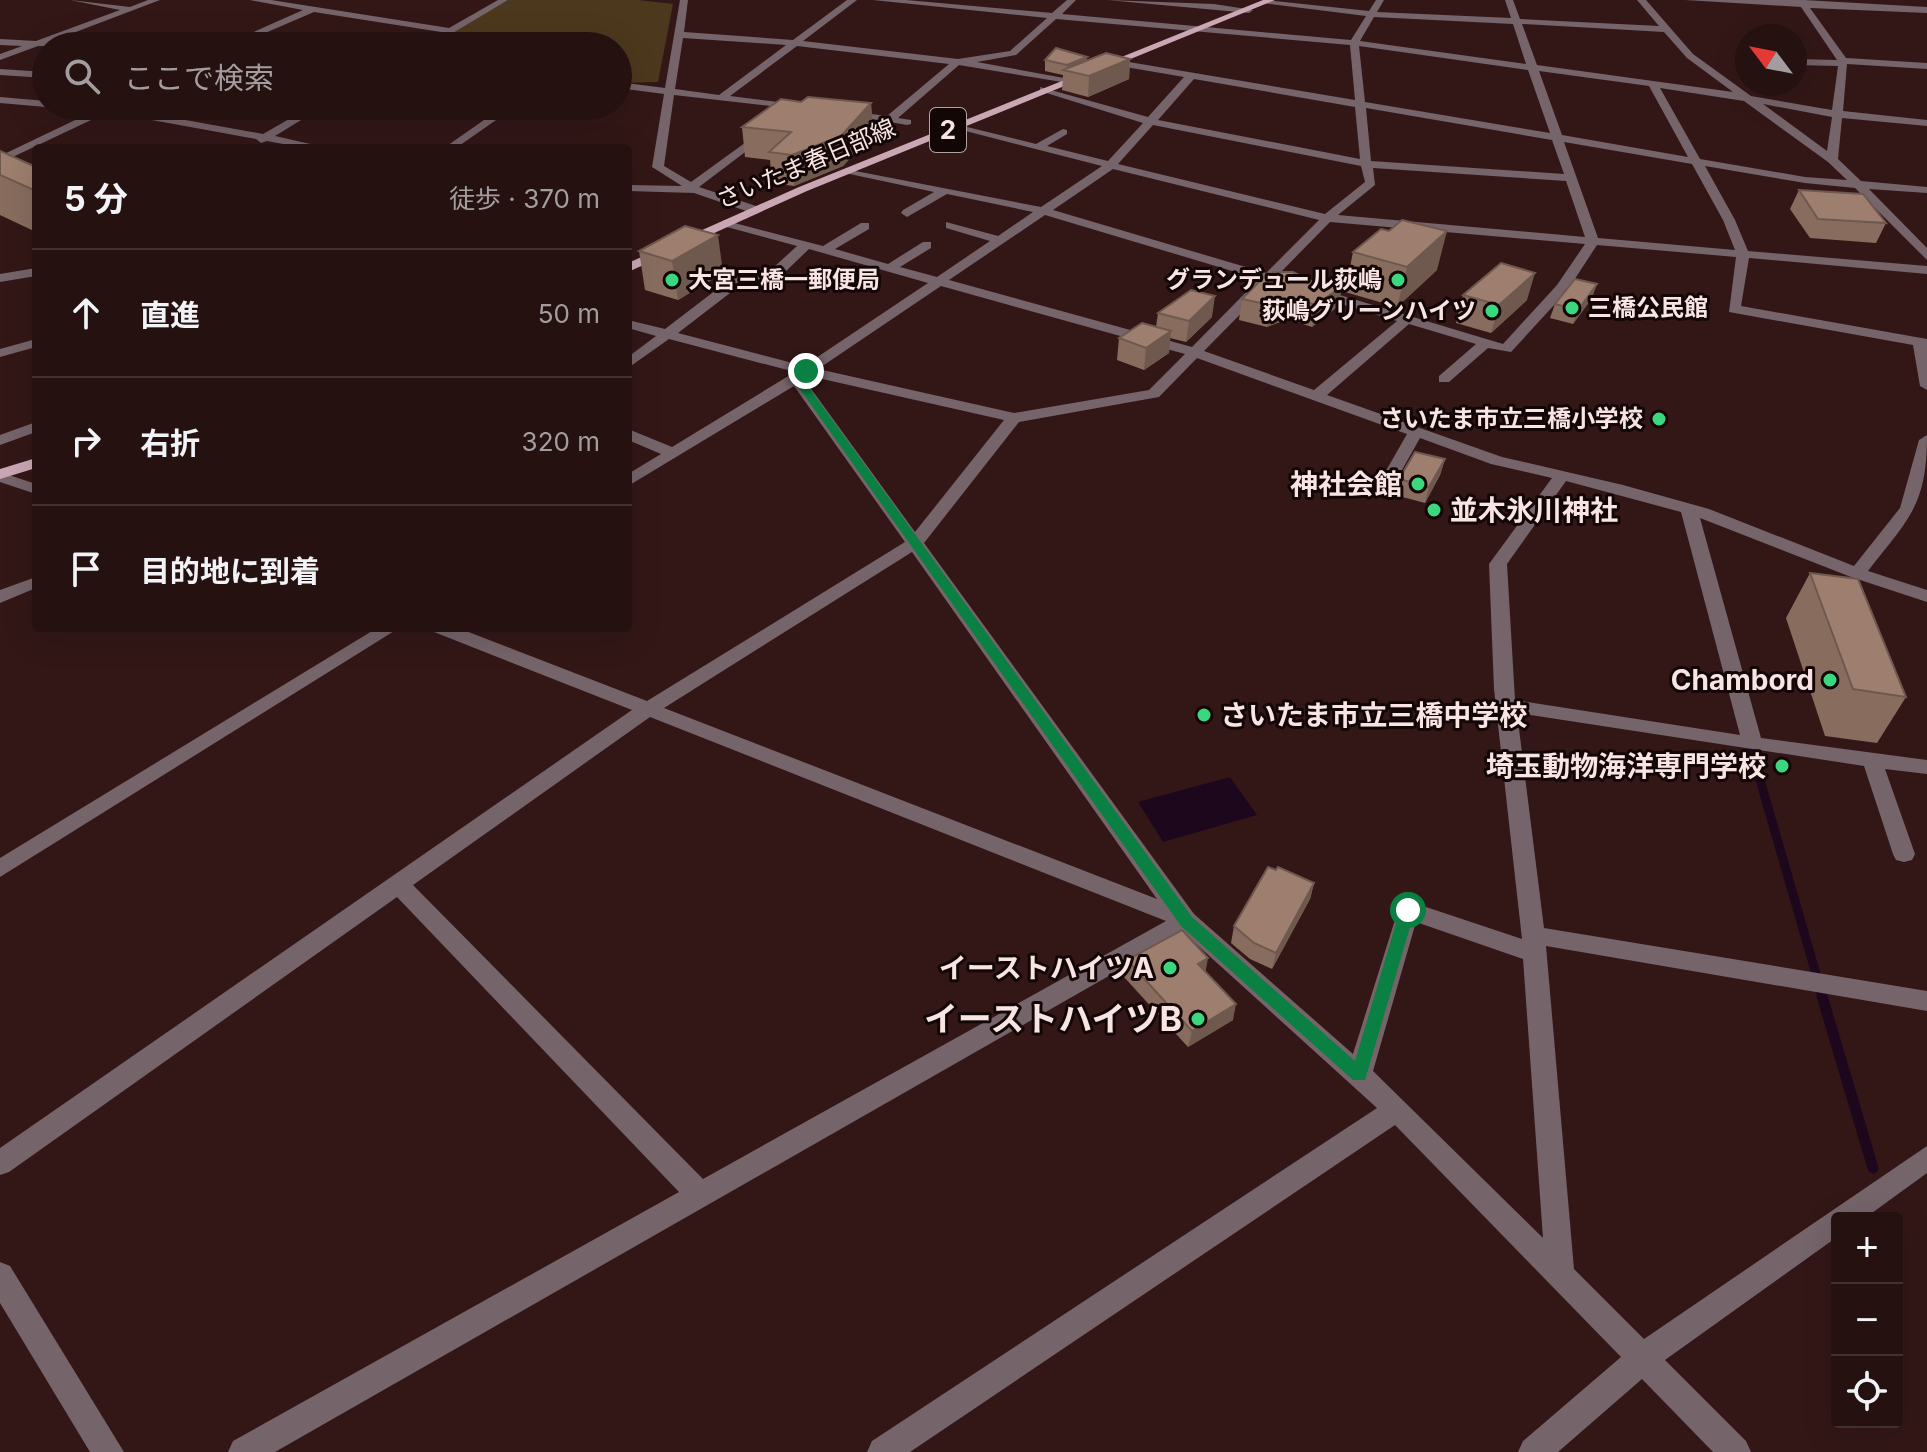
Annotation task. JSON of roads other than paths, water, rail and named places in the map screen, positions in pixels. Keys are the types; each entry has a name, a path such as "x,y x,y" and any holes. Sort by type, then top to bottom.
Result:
{"main road":[{"name":"さいたま春日部線","path":"632,266 755,210 1044,89 1268,2"},
{"path":"0,476 32,464"}],"street":[{"path":"74,0 132,9"},
{"path":"69,32 156,0"},
{"path":"254,0 451,31 504,0"},
{"path":"260,32 331,0"},
{"path":"684,0 658,167 694,188 755,210"},
{"path":"722,97 853,0"},
{"path":"877,0 1354,43 1653,84 1839,114 1927,123"},
{"path":"908,3 921,0"},
{"path":"889,120 957,62 1013,53 1072,0"},
{"path":"1111,0 1156,5 1200,2 1249,10"},
{"path":"1509,0 1593,241"},
{"path":"1641,0 1690,56 1832,160 1927,256"},
{"path":"1689,0 1927,10"},
{"path":"1268,2 1377,7 1517,22 1667,29"},
{"path":"1802,3 1842,62 1832,160"},
{"path":"632,325 801,374 1014,418 1154,394 1327,218 1371,183 1366,164 1354,43 1377,7"},
{"path":"679,35 793,43 957,62 1064,81"},
{"path":"0,42 32,45"},
{"path":"0,57 32,45"},
{"path":"1111,62 1695,163 1805,180 1927,190"},
{"path":"1807,62 1927,66"},
{"path":"0,72 32,74"},
{"path":"632,479 801,374 1111,165 1191,76"},
{"path":"1653,84 1729,220 1743,254 1734,309 1924,343 1927,386"},
{"path":"632,86 814,110"},
{"path":"1044,89 1149,121 1366,164 1570,178"},
{"path":"0,100 32,103"},
{"path":"787,116 799,108"},
{"path":"829,112 907,122"},
{"path":"34,144 83,120"},
{"path":"177,120 302,144"},
{"path":"255,144 295,120"},
{"path":"455,144 490,120"},
{"path":"632,188 694,188 775,125"},
{"path":"955,127 1327,218 1927,270"},
{"path":"1038,147 1063,132"},
{"path":"0,161 32,145"},
{"path":"0,161 24,167"},
{"path":"849,171 1045,211 1506,349 1562,288 1593,241"},
{"path":"907,213 944,191"},
{"path":"727,223 1197,353 1497,461 1689,509 1857,573 1927,596"},
{"path":"950,225 1000,240"},
{"path":"823,251 865,226"},
{"path":"890,268 927,245"},
{"path":"632,361 738,280 779,270 805,246"},
{"path":"2,277 32,273"},
{"path":"1316,396 1407,319"},
{"path":"1444,379 1486,343"},
{"path":"0,353 32,344"},
{"path":"801,374 916,542 1186,921 1397,1109 1735,1452"},
{"path":"0,1163 648,709 916,542 1014,418"},
{"path":"0,440 32,428"},
{"path":"1383,490 1416,431"},
{"path":"632,436 673,453"},
{"path":"1857,573 1908,509 1927,440"},
{"path":"0,476 32,488"},
{"path":"1560,1274 1533,944 1506,705 1498,564 1562,476"},
{"path":"1689,509 1752,744"},
{"path":"1908,509 1927,514"},
{"path":"0,597 32,584"},
{"path":"0,869 384,632"},
{"path":"451,632 1186,921"},
{"path":"1506,705 1752,744 1927,767"},
{"path":"1872,760 1904,854"},
{"path":"398,884 700,1195"},
{"path":"1359,1075 1408,910 1533,944 1927,1001"},
{"path":"244,1452 1186,921"},
{"path":"883,1452 1397,1109"},
{"path":"1850,1212 1927,1158"},
{"path":"1534,1452 1643,1358 1831,1226"},
{"path":"0,1276 108,1452"}],"waterway":[{"path":"1752,752 1816,974"},
{"path":"1820,990 1822,998"},
{"path":"1822,996 1873,1168"}],"place":[{"name":"大宮三橋一郵便局","path":"672,280"},
{"name":"グランデュール荻嶋","path":"1398,280"},
{"name":"三橋公民館","path":"1572,308"},
{"name":"荻嶋グリーンハイツ","path":"1492,311"},
{"name":"さいたま市立三橋小学校","path":"1659,419"},
{"name":"神社会館","path":"1418,484"},
{"name":"並木氷川神社","path":"1434,510"},
{"name":"Chambord","path":"1830,680"},
{"name":"さいたま市立三橋中学校","path":"1204,715"},
{"name":"埼玉動物海洋専門学校","path":"1782,766"},
{"name":"イーストハイツA","path":"1170,968"},
{"name":"イーストハイツB","path":"1198,1019"}]}
